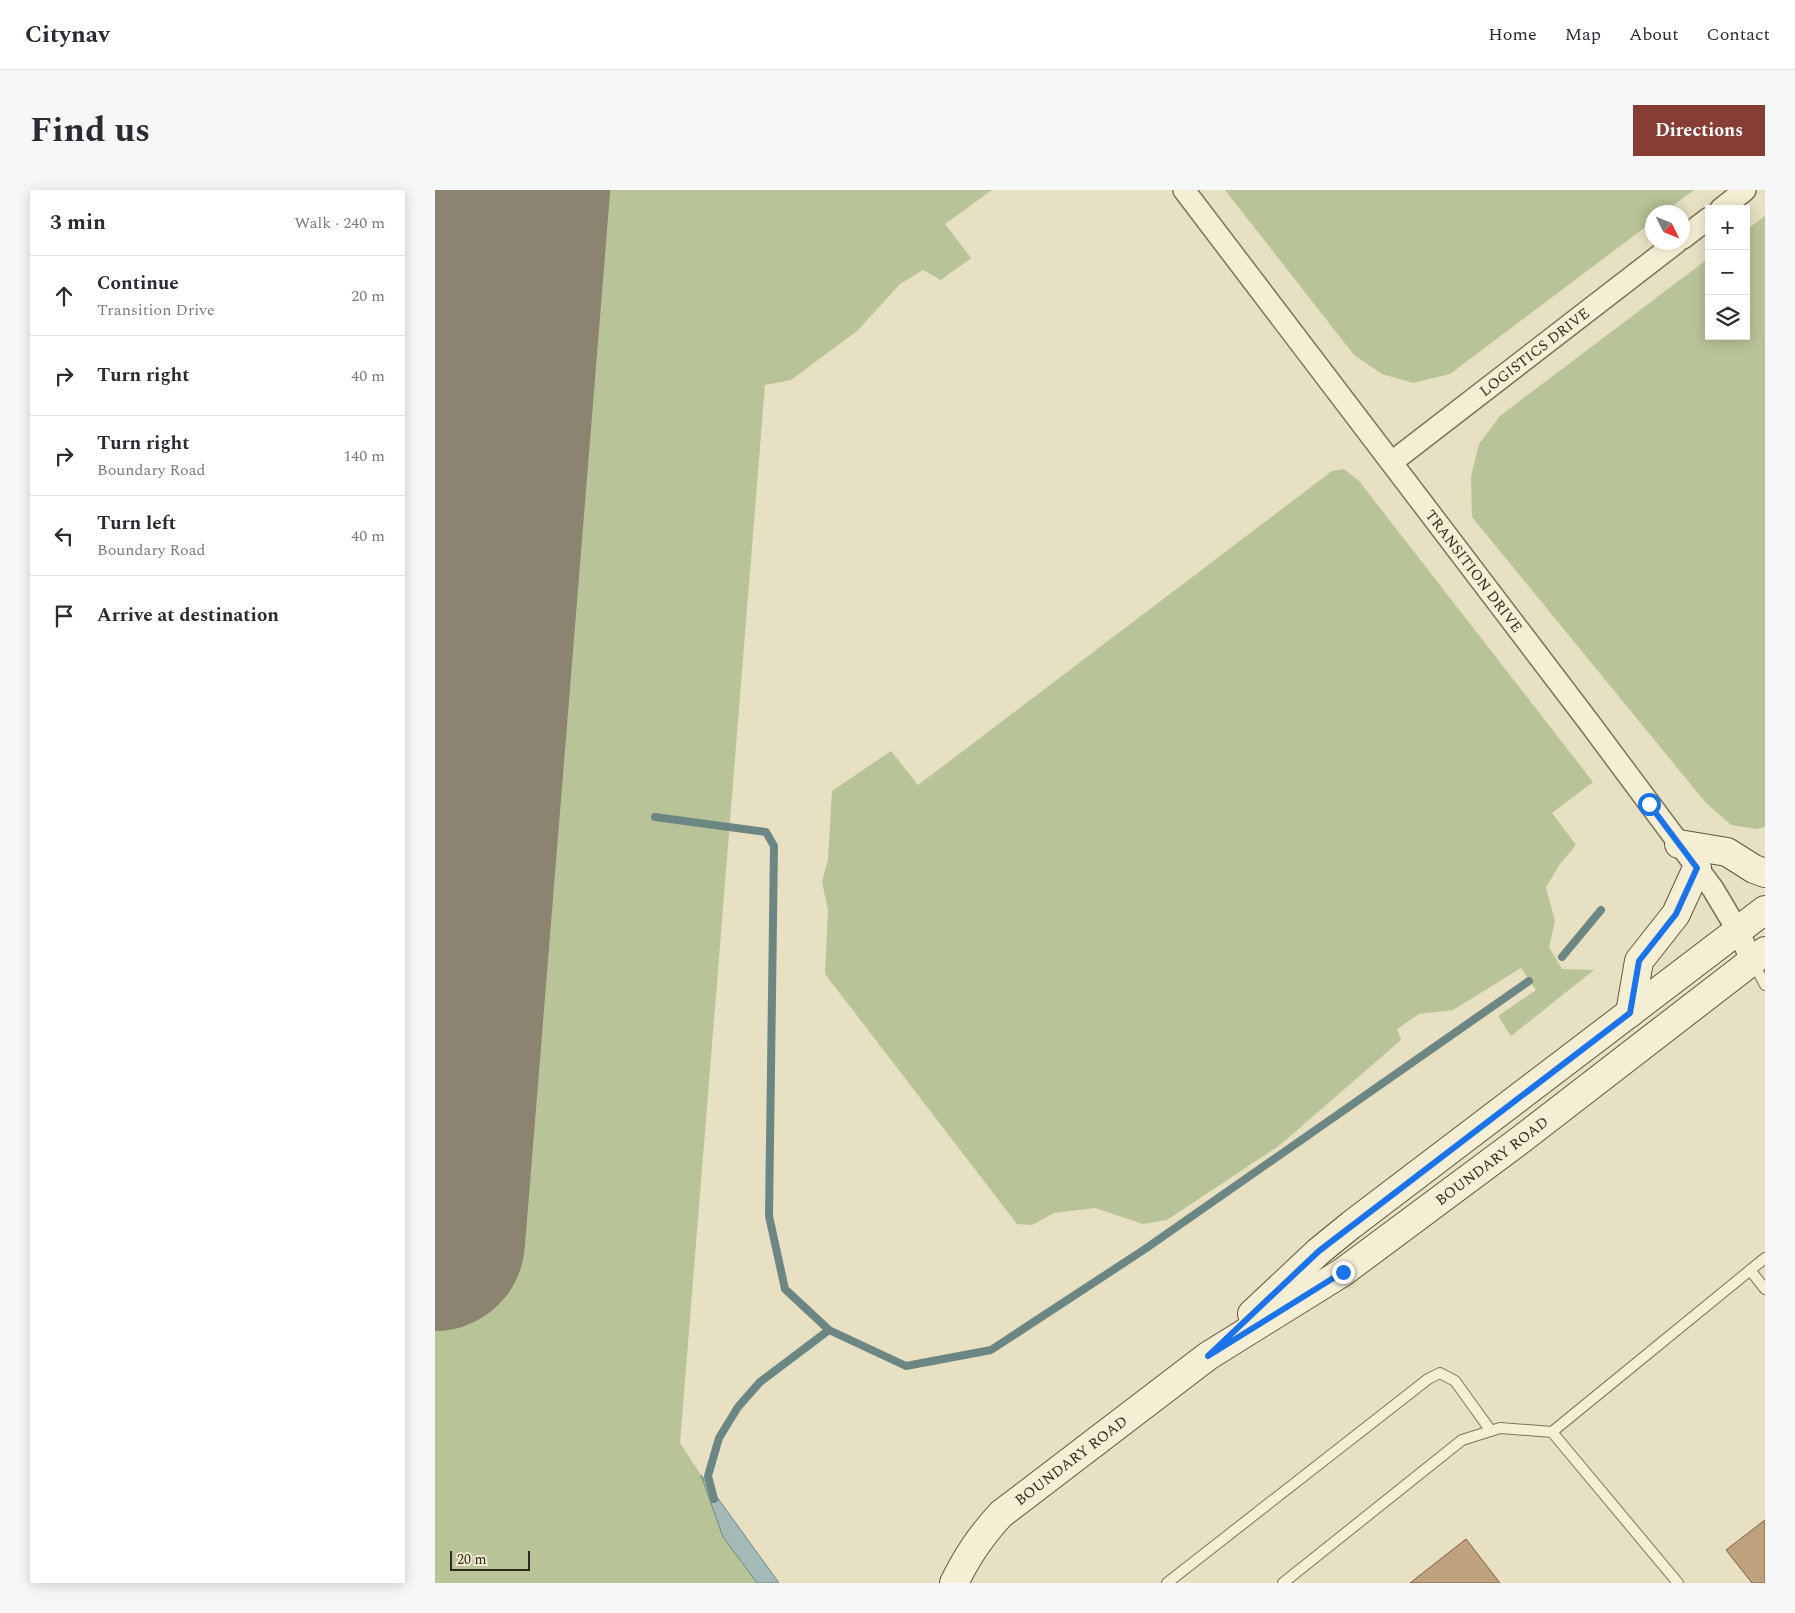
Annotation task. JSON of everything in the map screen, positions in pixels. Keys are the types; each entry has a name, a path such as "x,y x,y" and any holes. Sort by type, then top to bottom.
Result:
{"main road":[{"path":"1679,844 1727,852 1765,874"},
{"path":"1630,1013 1639,961 1676,914 1697,868"},
{"name":"BOUNDARY ROAD","path":"1208,1356 1325,1246 1765,910"},
{"name":"BOUNDARY ROAD","path":"954,1583 965,1560 981,1536 1001,1514 1208,1356 1343,1272 1519,1141 1759,956"}],"street":[{"name":"TRANSITION DRIVE","path":"1184,190 1588,721 1717,895 1737,931 1759,956"},
{"path":"1726,205 1745,190"},
{"path":"1690,233 1705,221"},
{"name":"LOGISTICS DRIVE","path":"1392,462 1667,250"}],"lane":[{"path":"1759,956 1765,985"},
{"path":"1283,1583 1462,1440 1499,1428 1552,1432 1765,1258"},
{"path":"1750,1270 1765,1289"},
{"path":"1167,1583 1428,1379 1440,1373 1455,1381 1491,1431"},
{"path":"1552,1432 1678,1583"}],"green space":[{"path":"435,190 992,190 945,224 971,258 941,280 923,270 900,284 857,331 791,380 765,385 680,1443 701,1475 723,1537 757,1583 435,1583"},
{"path":"1225,190 1694,190 1674,205 1645,205 1645,227 1450,374 1413,383 1382,374 1354,355"},
{"path":"1765,216 1765,827 1757,829 1731,825 1706,803 1472,517 1471,476 1479,444 1500,416 1705,261 1705,340 1750,340 1750,227"},
{"path":"1344,469 1359,481 1593,782 1552,813 1576,845 1560,864 1546,887 1555,921 1549,947 1562,969 1594,970 1511,1036 1498,1016 1536,990 1521,968 1453,1010 1419,1014 1397,1029 1401,1040 1280,1145 1167,1220 1143,1224 1095,1208 1054,1213 1032,1225 1017,1224 825,974 828,910 822,882 828,859 832,791 891,751 918,785 1332,471"}],"water":[{"path":"701,1475 779,1583 757,1583 723,1537"}],"building":[{"path":"1765,1520 1765,1583 1752,1583 1726,1550"},
{"path":"1466,1539 1500,1583 1410,1583"}],"waterway":[{"path":"655,817 766,832 774,846 769,1216 785,1289 829,1330 906,1366 991,1350 1145,1249 1529,981"},
{"path":"1562,957 1601,910"},
{"path":"714,1499 708,1476 719,1438 738,1407 760,1382 829,1330"}],"taxiway":[{"path":"435,1062 449,1063"}],"runway":[{"path":"435,1241 520,190"}],"route":[{"path":"1343,1272 1208,1356 1319,1251 1630,1013 1639,961 1676,914 1697,868 1649,804"}]}
